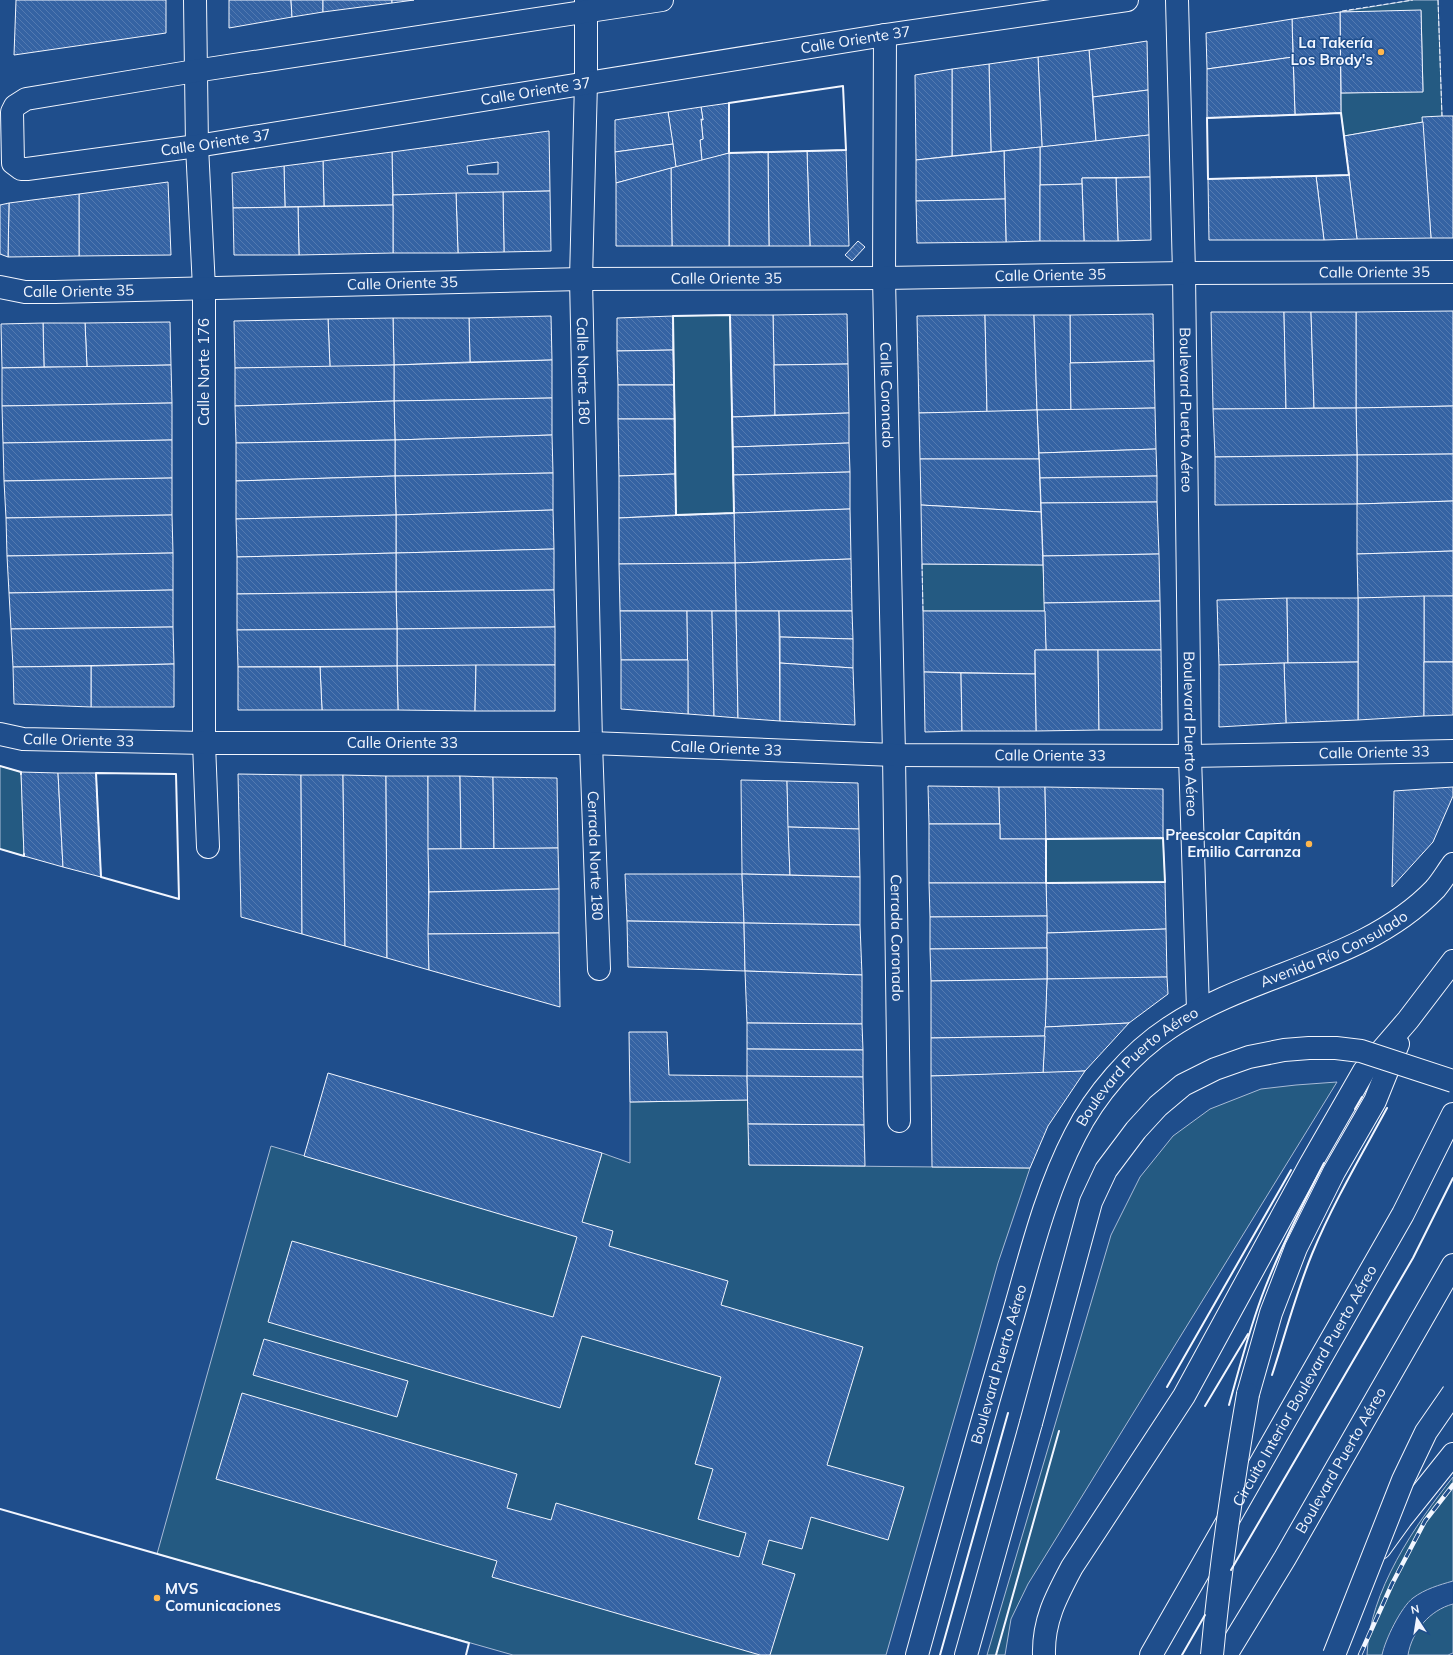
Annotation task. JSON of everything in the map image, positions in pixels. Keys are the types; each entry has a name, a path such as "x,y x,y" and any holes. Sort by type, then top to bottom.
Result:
{"main road":[{"name":"Calle Norte 176","path":"195,0 197,146 204,288 204,743 208,847"},
{"name":"Calle Oriente 37","path":"662,0 586,6 26,99 15,106 11,120 13,163 21,169 197,146 586,82 885,35 1127,0"},
{"name":"Boulevard Puerto Aéreo","path":"917,1655 985,1408 1047,1198 1062,1162 1076,1133 1093,1105 1138,1052 1168,1029 1198,1010 1190,756 1184,273 1177,0"},
{"name":"Calle Norte 180","path":"586,6 586,82 581,279 591,743"},
{"name":"Calle Coronado","path":"885,35 884,278 894,755"},
{"name":"Calle Oriente 35","path":"0,287 25,292 55,292 581,279 884,278 1184,273 1453,272"},
{"name":"Calle Oriente 33","path":"0,734 23,739 204,743 591,743 894,755 1190,756 1453,751"},
{"name":"Cerrada Norte 180","path":"591,743 599,969"},
{"name":"Cerrada Coronado","path":"894,755 898,1120"},
{"name":"Avenida Río Consulado","path":"1198,1010 1353,945 1386,928 1414,909 1437,887 1453,864"},
{"path":"1044,1655 1047,1620 1057,1595 1072,1568 1184,1396 1310,1166 1364,1071 1408,1020 1453,961"},
{"path":"1212,1655 1216,1607 1234,1473 1248,1394 1271,1313 1296,1248 1334,1172 1375,1101 1408,1020"},
{"path":"966,1655 1091,1202 1106,1170 1121,1148 1158,1106 1183,1085 1215,1069 1249,1057 1284,1050 1336,1048 1362,1051 1453,1082"},
{"name":"Circuito Interior Boulevard Puerto Aéreo","path":"1151,1655 1399,1221 1453,1114"},
{"name":"Boulevard Puerto Aéreo","path":"1226,1655 1285,1558 1453,1265"},
{"path":"1333,1655 1403,1480 1426,1432 1453,1393"},
{"path":"1333,1655 1367,1571 1381,1546 1453,1454"}],"shaded area":[{"path":"1413,0 1438,0 1442,116 1423,122 1344,136 1341,113 1341,93 1423,91 1421,11 1340,12"},
{"path":"730,315 734,513 676,515 673,316"},
{"path":"922,564 1043,565 1045,611 923,611"},
{"path":"0,766 21,772 24,856 0,849"},
{"path":"1163,838 1165,882 1046,883 1046,839"},
{"path":"1337,1082 1028,1584 1011,1619 1005,1655 987,1655 1111,1235 1140,1177 1173,1136 1210,1109 1261,1089"},
{"path":"748,1100 749,1165 1030,1168 998,1263 886,1655 513,1655 157,1554 271,1146 577,1236 602,1153 630,1163 630,1102"},
{"path":"1453,1477 1453,1581 1427,1590 1408,1602 1394,1624 1386,1641 1382,1655 1367,1655 1370,1631 1376,1607 1396,1560 1424,1516"},
{"path":"1453,1604 1453,1653 1448,1655 1408,1655 1413,1638 1423,1623 1437,1611"}],"building":[{"path":"16,0 166,0 166,33 14,55"},
{"path":"229,0 291,0 292,17 229,28"},
{"path":"291,0 323,0 323,12 292,17"},
{"path":"323,0 392,0 392,3 323,12"},
{"path":"392,0 414,0 392,3"},
{"name":"La Takería Los Brody's","path":"1421,10 1423,92 1341,93 1340,12"},
{"path":"1340,12 1341,113 1295,115 1292,19"},
{"path":"1292,19 1293,57 1207,69 1206,33"},
{"path":"1147,41 1148,90 1093,97 1089,50"},
{"path":"1089,50 1096,141 1042,147 1038,57"},
{"path":"1038,57 1042,147 991,152 989,64"},
{"path":"1293,57 1295,115 1207,118 1207,69"},
{"path":"989,64 991,152 952,156 952,69"},
{"path":"952,69 952,156 916,160 915,75"},
{"path":"1148,90 1149,135 1096,141 1093,97"},
{"path":"729,103 729,153 702,161 700,140 703,139 701,119 703,120 701,107"},
{"path":"701,107 703,120 701,119 703,139 700,140 702,161 676,167 668,112"},
{"path":"668,112 673,144 615,152 615,120"},
{"path":"1453,116 1453,238 1431,238 1422,117"},
{"path":"1423,122 1431,238 1357,239 1344,136"},
{"path":"549,131 550,191 393,195 392,152","holes":["498,162 498,174 468,174 467,166"]},
{"path":"1149,135 1150,177 1082,178 1082,184 1040,185 1040,147"},
{"path":"673,144 676,167 616,183 615,152"},
{"path":"1040,147 1040,241 1006,242 1004,151"},
{"path":"846,150 849,246 810,246 807,151"},
{"path":"807,151 810,246 769,246 768,152"},
{"path":"1004,151 1005,199 916,201 916,160"},
{"path":"392,152 393,205 324,206 323,161"},
{"path":"768,152 769,246 729,246 729,153"},
{"path":"729,153 729,246 672,246 671,168"},
{"path":"323,161 324,206 285,207 284,166"},
{"path":"284,166 285,207 233,208 232,173"},
{"path":"671,168 672,246 616,246 616,183"},
{"path":"1349,175 1357,239 1324,240 1316,176"},
{"path":"1316,176 1324,240 1209,240 1208,179"},
{"path":"1150,177 1151,240 1118,241 1116,178"},
{"path":"1082,178 1116,178 1118,241 1084,241"},
{"path":"168,182 171,255 79,256 79,194"},
{"path":"1082,184 1084,241 1040,241 1040,185"},
{"path":"550,191 551,251 504,252 503,192"},
{"path":"503,192 504,252 458,253 456,193"},
{"path":"456,193 458,253 393,253 393,195"},
{"path":"79,194 79,256 8,257 9,203"},
{"path":"1005,199 1006,242 917,243 916,201"},
{"path":"9,203 8,257 0,254 0,205"},
{"path":"393,205 393,253 299,255 298,207"},
{"path":"298,207 299,255 234,255 233,208"},
{"path":"858,241 865,247 852,261 845,255"},
{"path":"1453,311 1453,406 1356,408 1356,312"},
{"path":"1211,312 1284,312 1286,409 1213,409"},
{"path":"1284,312 1311,312 1314,408 1286,409"},
{"path":"1311,312 1356,312 1356,408 1314,408"},
{"path":"847,314 848,364 774,365 773,315"},
{"path":"1153,314 1154,361 1070,363 1070,315"},
{"path":"730,315 773,315 775,415 732,417"},
{"path":"985,315 987,412 919,413 917,316"},
{"path":"985,315 1034,315 1037,410 987,412"},
{"path":"1034,315 1070,315 1071,410 1037,410"},
{"path":"551,316 552,360 470,362 469,318"},
{"path":"673,316 673,350 617,351 617,318"},
{"path":"393,318 469,318 470,362 394,365"},
{"path":"393,318 394,365 330,367 328,319"},
{"path":"328,319 330,367 235,368 234,321"},
{"path":"170,322 171,365 87,367 85,323"},
{"path":"43,323 85,323 87,367 44,367"},
{"path":"43,323 44,367 2,368 1,324"},
{"path":"673,350 674,385 618,385 617,351"},
{"path":"552,360 552,398 394,401 394,365"},
{"path":"1154,361 1155,408 1071,410 1070,363"},
{"path":"848,364 849,413 775,415 774,365"},
{"path":"171,365 172,403 2,406 2,368"},
{"path":"394,365 394,401 235,406 235,368"},
{"path":"618,385 674,385 675,419 618,419"},
{"path":"552,398 552,435 395,440 394,401"},
{"path":"394,401 395,440 236,443 235,406"},
{"path":"172,403 172,440 3,443 2,406"},
{"path":"1453,406 1453,454 1357,455 1356,408"},
{"path":"1155,408 1156,449 1039,453 1037,410"},
{"path":"1356,408 1357,455 1215,457 1213,409"},
{"path":"1037,410 1039,459 920,459 919,413"},
{"path":"849,413 849,443 733,447 732,417"},
{"path":"618,419 675,419 675,474 619,476"},
{"path":"552,435 553,473 395,476 395,440"},
{"path":"172,440 172,478 4,481 3,443"},
{"path":"395,440 395,476 236,481 236,443"},
{"path":"849,443 850,472 733,475 733,447"},
{"path":"1156,449 1157,476 1040,478 1039,453"},
{"path":"1453,454 1453,501 1357,504 1357,455"},
{"path":"1357,455 1357,504 1215,505 1215,457"},
{"path":"920,459 1039,459 1041,512 921,505"},
{"path":"850,472 850,509 734,513 733,475"},
{"path":"553,473 553,510 396,515 395,476"},
{"path":"675,474 676,515 619,518 619,476"},
{"path":"395,476 396,515 236,519 236,481"},
{"path":"1157,476 1157,502 1041,503 1040,478"},
{"path":"172,478 172,515 6,518 4,481"},
{"path":"1453,501 1453,551 1357,554 1357,504"},
{"path":"1157,502 1159,554 1043,556 1041,503"},
{"path":"921,505 1041,512 1043,565 922,564"},
{"path":"850,509 851,559 735,563 734,513"},
{"path":"553,510 554,549 396,553 396,515"},
{"path":"734,513 735,563 619,564 619,518"},
{"path":"172,515 173,553 7,556 6,518"},
{"path":"396,515 396,553 237,557 236,519"},
{"path":"554,549 554,590 396,592 396,553"},
{"path":"1453,551 1453,596 1358,598 1357,554"},
{"path":"173,553 173,590 9,593 7,556"},
{"path":"396,553 396,592 237,594 237,557"},
{"path":"1159,554 1160,601 1044,603 1043,556"},
{"path":"851,559 852,611 736,611 735,563"},
{"path":"735,563 736,611 620,611 619,564"},
{"path":"173,590 173,627 11,629 9,593"},
{"path":"554,590 555,627 397,629 396,592"},
{"path":"396,592 397,629 237,630 237,594"},
{"path":"1424,596 1453,596 1453,662 1424,662"},
{"path":"1424,596 1424,716 1358,720 1358,598"},
{"path":"1287,598 1288,663 1219,665 1217,600"},
{"path":"1287,598 1358,598 1358,662 1288,663"},
{"path":"1160,601 1161,650 1046,650 1044,603"},
{"path":"620,611 687,611 688,660 621,660"},
{"path":"687,611 712,611 714,716 688,714"},
{"path":"712,611 736,611 738,718 714,716"},
{"path":"736,611 779,611 780,721 738,718"},
{"path":"779,611 852,611 853,639 780,637"},
{"path":"923,611 1045,611 1046,650 1035,650 1035,674 924,672"},
{"path":"173,627 174,664 13,667 11,629"},
{"path":"555,627 555,665 397,666 397,629"},
{"path":"397,629 397,666 238,667 237,630"},
{"path":"780,637 853,639 853,668 780,663"},
{"path":"1035,650 1098,650 1099,730 1036,731"},
{"path":"1098,650 1161,650 1162,730 1099,730"},
{"path":"621,660 688,660 688,714 621,709"},
{"path":"1358,662 1358,720 1286,723 1284,663"},
{"path":"1424,662 1453,662 1453,715 1424,716"},
{"path":"780,663 853,668 855,725 780,721"},
{"path":"1284,663 1286,723 1219,727 1219,665"},
{"path":"174,664 174,707 91,707 91,666"},
{"path":"476,665 475,711 398,710 397,666"},
{"path":"476,665 555,665 555,711 475,711"},
{"path":"91,666 91,707 14,704 13,667"},
{"path":"397,666 398,710 322,710 320,667"},
{"path":"238,667 320,667 322,710 238,710"},
{"path":"924,672 961,673 962,731 925,732"},
{"path":"961,673 1035,674 1036,731 962,731"},
{"path":"21,772 58,773 63,867 24,856"},
{"path":"58,773 96,773 101,877 63,867"},
{"path":"238,774 301,775 302,934 241,917"},
{"path":"301,775 343,775 345,946 302,934"},
{"path":"343,775 386,776 387,958 345,946"},
{"path":"386,776 428,776 429,970 387,958"},
{"path":"428,776 460,776 461,849 428,849"},
{"path":"460,776 493,777 494,849 461,849"},
{"path":"493,777 557,778 558,848 494,849"},
{"path":"741,780 787,781 790,875 742,874"},
{"path":"787,781 858,783 859,829 788,827"},
{"path":"928,786 999,787 1000,824 929,824"},
{"path":"999,787 1045,787 1046,839 1000,839"},
{"path":"1045,787 1163,789 1163,838 1046,839"},
{"path":"1453,787 1453,796 1433,842 1392,887 1394,791"},
{"path":"929,824 1000,824 1000,839 1046,839 1046,883 929,883"},
{"path":"788,827 859,829 860,877 790,875"},
{"path":"558,848 559,889 429,892 428,849"},
{"path":"625,874 742,874 744,923 627,921"},
{"path":"742,874 860,877 860,925 744,923"},
{"path":"1165,882 1166,929 1047,933 1046,883"},
{"path":"929,883 1046,883 1047,916 930,917"},
{"path":"559,889 559,933 428,934 429,892"},
{"path":"1047,916 1047,948 930,949 930,917"},
{"path":"627,921 744,923 745,971 628,967"},
{"path":"744,923 860,925 862,975 745,971"},
{"path":"1166,929 1167,977 1047,979 1047,933"},
{"path":"559,933 560,1007 429,970 428,934"},
{"path":"1047,948 1047,979 931,981 930,949"},
{"path":"745,971 862,975 862,1024 747,1023"},
{"path":"1167,977 1168,994 1129,1023 1045,1027 1047,979"},
{"path":"1047,979 1045,1036 931,1038 931,981"},
{"path":"747,1023 862,1024 863,1050 747,1049"},
{"path":"1129,1023 1085,1071 1043,1073 1045,1027"},
{"path":"629,1032 667,1032 669,1075 747,1076 748,1100 630,1102"},
{"path":"1045,1036 1043,1073 931,1076 931,1038"},
{"path":"747,1049 863,1050 863,1077 747,1076"},
{"path":"1085,1071 1048,1126 1030,1168 932,1167 931,1076"},
{"path":"328,1073 602,1153 582,1222 613,1231 609,1246 728,1281 721,1305 863,1347 827,1465 904,1487 888,1540 811,1517 802,1549 769,1540 762,1564 795,1574 770,1655 760,1655 492,1577 497,1561 216,1479 242,1393 517,1474 507,1508 551,1520 556,1503 739,1557 746,1533 698,1519 713,1469 695,1464 721,1377 582,1336 560,1408 268,1322 292,1241 553,1317 577,1237 304,1156"},
{"path":"747,1076 863,1077 864,1125 748,1124"},
{"path":"748,1124 864,1125 865,1166 749,1165"},
{"path":"264,1339 408,1381 397,1417 253,1375"}],"railway":[{"path":"1360,1655 1392,1584 1425,1521 1453,1485"}],"fence":[{"path":"1342,11 1413,0"},
{"path":"1438,0 1442,116"},
{"path":"922,564 923,611"}],"wall":[{"path":"843,86 846,150 729,153 729,103 843,86"},
{"path":"1341,113 1349,175 1208,179 1207,118 1341,113"},
{"path":"730,315 734,513 676,515 673,316 730,315"},
{"path":"0,766 21,772 21,774"},
{"path":"96,773 176,774 179,899 101,877 96,773"},
{"path":"1163,838 1165,882 1046,883 1046,839 1163,838"},
{"path":"0,849 24,856 24,854"},
{"path":"1355,1109 1362,1097"},
{"path":"1272,1375 1306,1269 1320,1235 1338,1198 1387,1108"},
{"path":"1229,1405 1250,1331 1265,1288 1286,1240 1324,1163"},
{"path":"1167,1387 1291,1170"},
{"path":"1231,1570 1413,1258 1453,1178"},
{"path":"1205,1406 1248,1334"},
{"path":"940,1655 1008,1413"},
{"path":"996,1655 1059,1431"},
{"path":"0,1509 469,1643 466,1655"},
{"path":"1182,1655 1205,1615"}],"place":[{"name":"La Takería Los Brody's","path":"1381,52"},
{"name":"Preescolar Capitán Emilio Carranza","path":"1309,844"},
{"name":"MVS Comunicaciones","path":"157,1598"}]}
